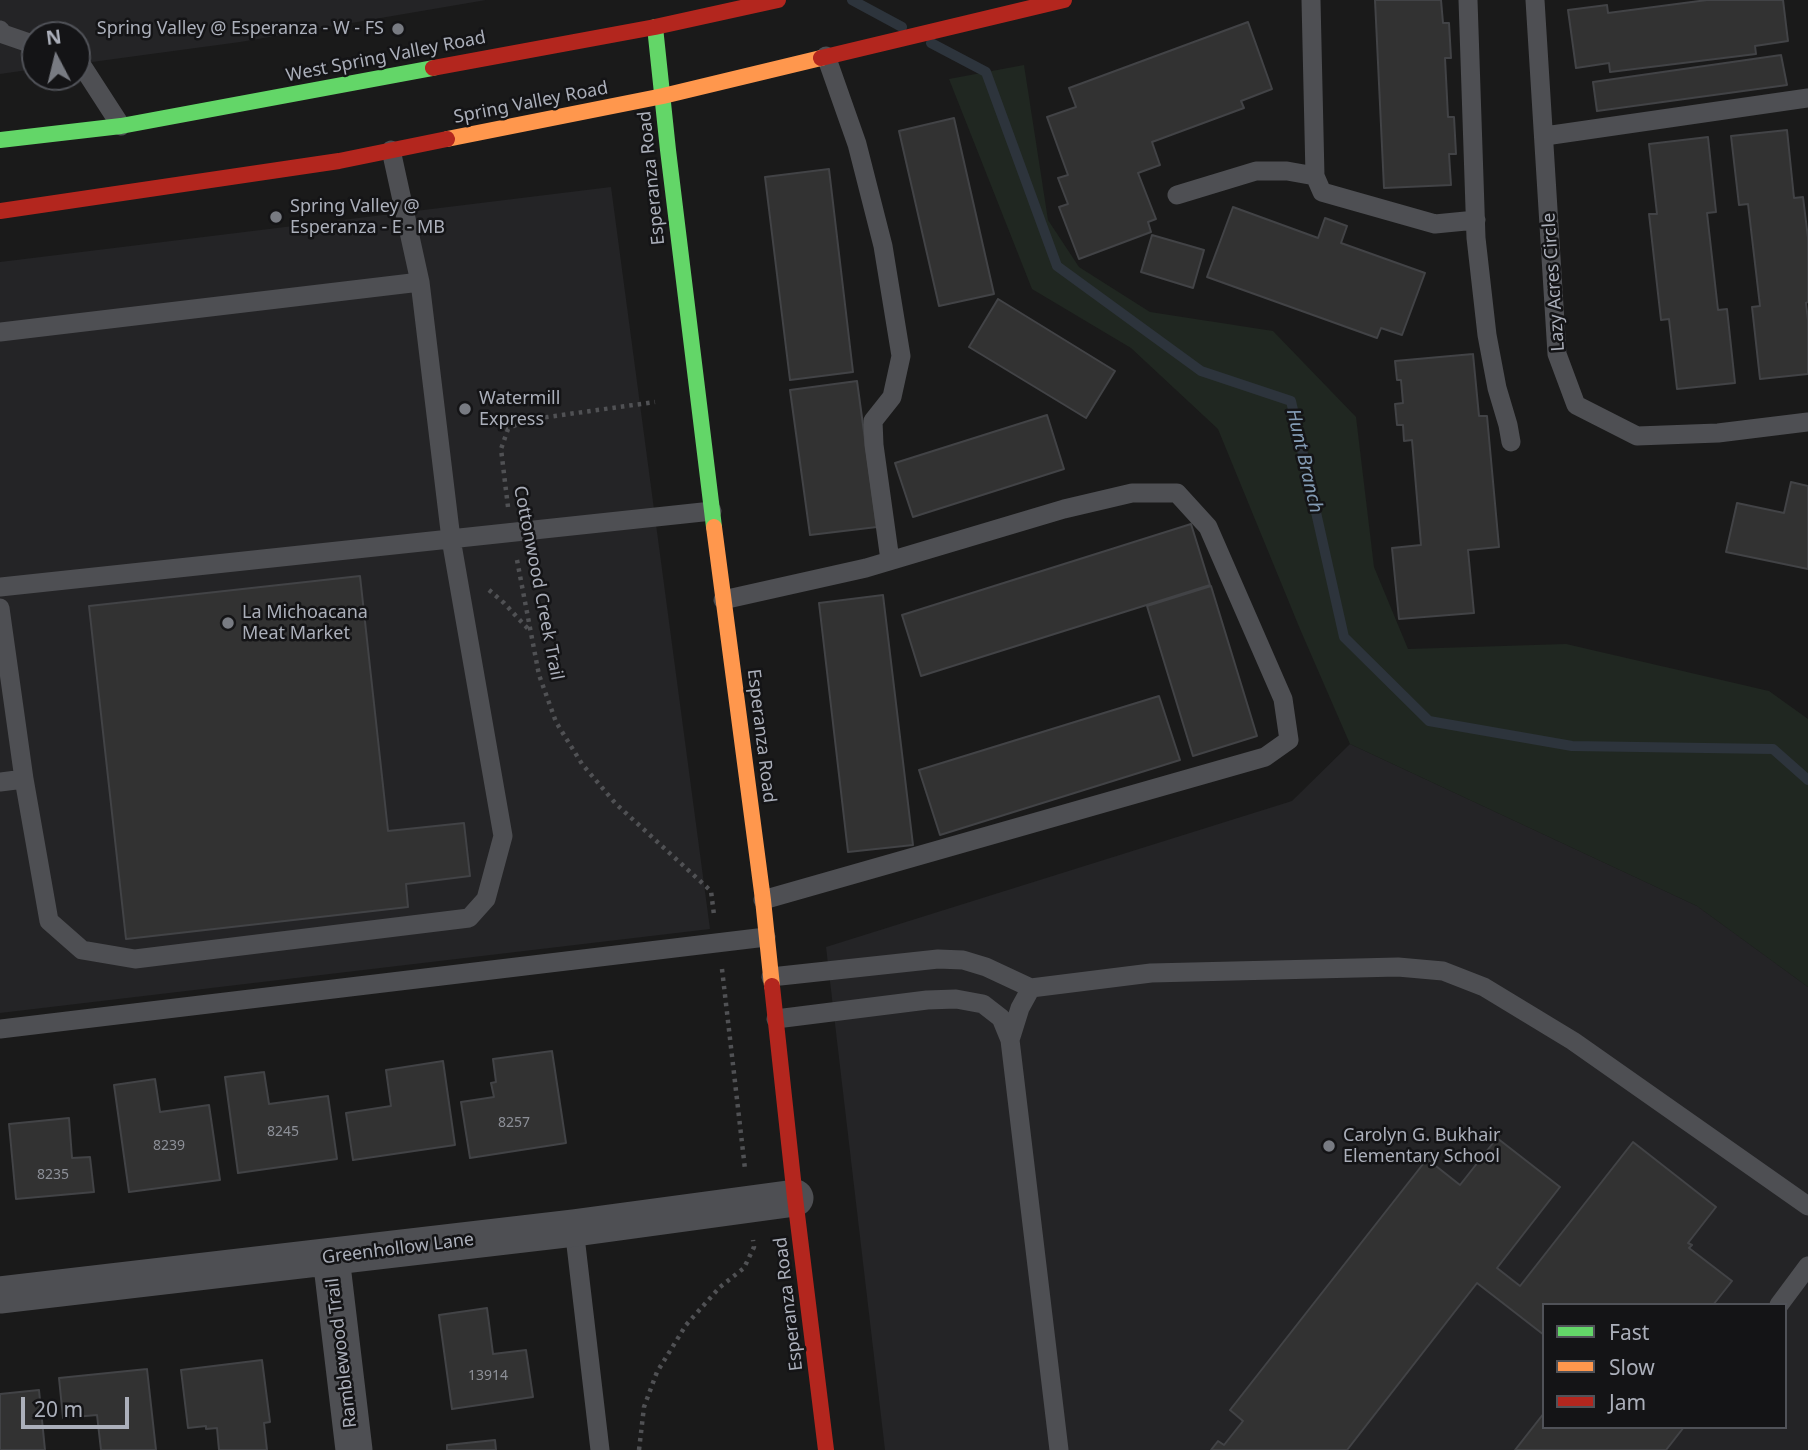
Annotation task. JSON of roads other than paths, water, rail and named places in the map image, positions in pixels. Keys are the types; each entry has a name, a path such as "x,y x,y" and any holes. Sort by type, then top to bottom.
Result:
{"main road":[{"name":"West Spring Valley Road","path":"0,140 121,126 655,27 778,0"},
{"name":"Spring Valley Road","path":"0,211 339,161 663,96 1064,0"},
{"name":"Esperanza Road","path":"655,27 723,600 763,900 795,1198 826,1450"}],"street":[{"name":"Greenhollow Lane","path":"0,1295 574,1228 795,1198"},
{"name":"Ramblewood Trail","path":"331,1257 354,1450"}],"lane":[{"path":"1311,0 1315,176 1322,192 1436,224 1476,220"},
{"path":"1468,0 1476,220 1487,335 1511,442"},
{"name":"Lazy Acres Circle","path":"1535,0 1557,354 1576,405 1637,436 1717,433 1808,422"},
{"path":"0,30 3,34 21,40"},
{"path":"825,56 858,144 883,246 901,356 891,397 873,421 891,560"},
{"path":"91,80 121,126"},
{"path":"1545,136 1808,98"},
{"path":"0,608 24,779 49,920 82,950 135,959 469,918 486,899 503,836 451,538 420,282 391,150"},
{"path":"1177,195 1256,171 1287,171 1315,176"},
{"path":"0,332 420,282"},
{"path":"723,600 866,568 1064,509 1132,493 1177,494 1208,527 1283,699 1289,740 1265,757 763,900"},
{"path":"0,587 712,511"},
{"path":"0,782 24,779"},
{"path":"0,1029 766,937"},
{"path":"771,977 938,958 963,960 986,967 1031,988 1151,973 1398,967 1443,971 1485,987 1573,1041 1808,1206"},
{"path":"1010,1040 1020,1008 1031,988"},
{"path":"776,1019 927,1000 956,999 983,1004 1001,1018 1010,1040 1059,1450"},
{"path":"574,1228 600,1450"},
{"path":"1780,1303 1808,1266"}],"waterway":[{"name":"Hunt Branch","path":"852,0 902,27"},
{"name":"Hunt Branch","path":"931,43 986,72 1057,266 1201,371 1291,401 1344,637 1429,721 1572,746 1773,749 1808,780"}],"place":[{"name":"Spring Valley @ Esperanza - W - FS","path":"398,29"},
{"name":"Spring Valley @ Esperanza - E - MB","path":"276,217"},
{"name":"Watermill Express","path":"465,409"},
{"name":"La Michoacana Meat Market","path":"228,623"},
{"name":"Carolyn G. Bukhair Elementary School","path":"1329,1146"}]}
